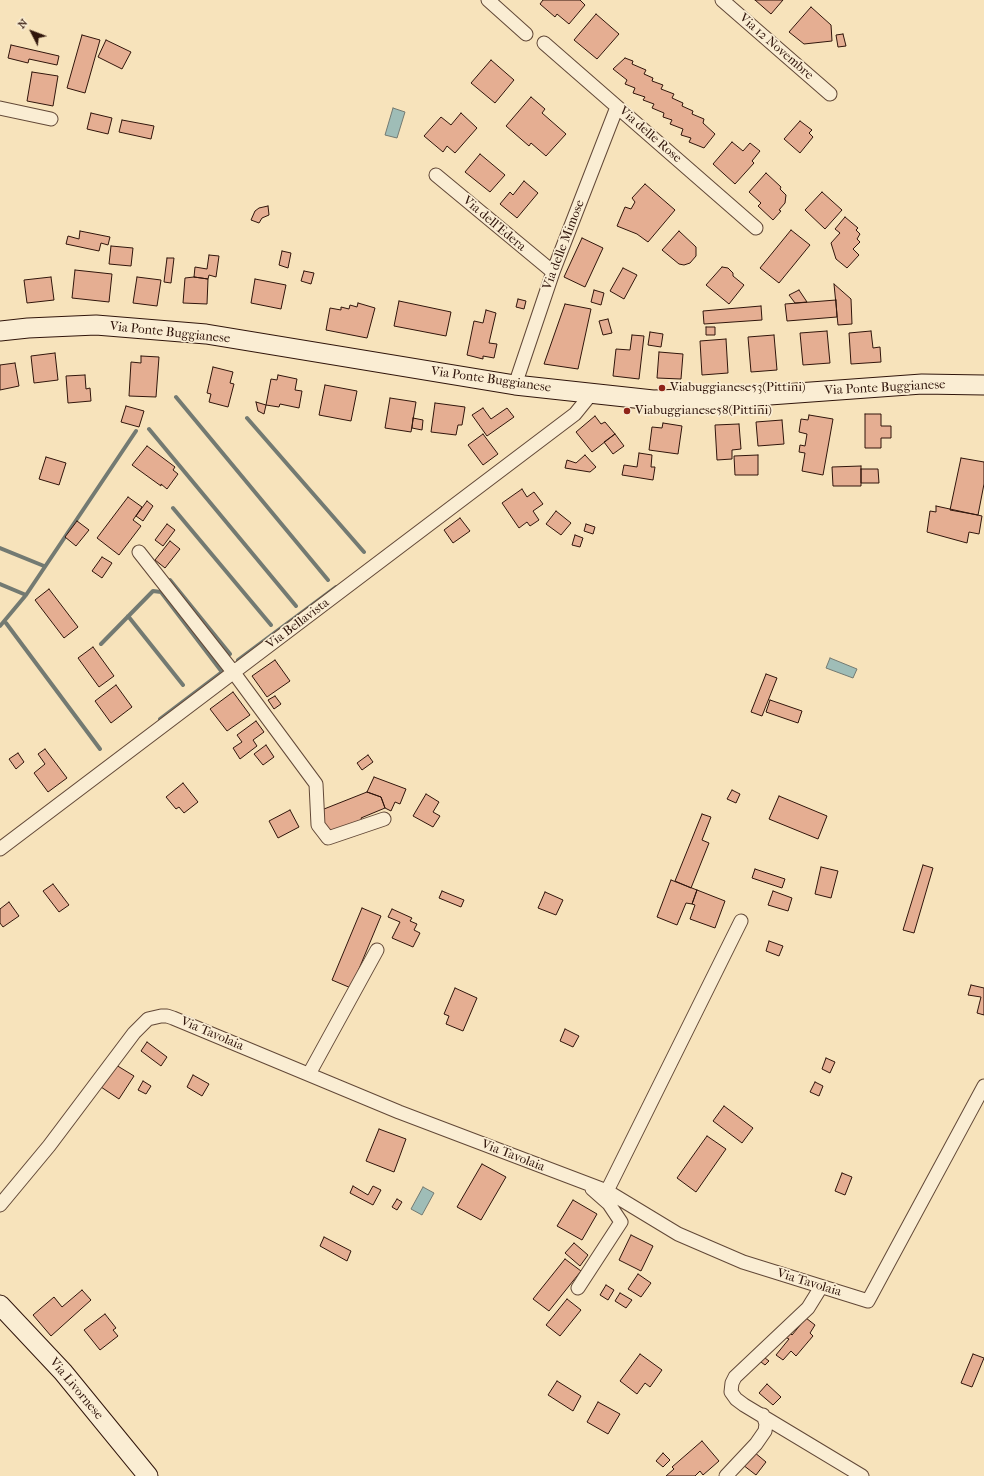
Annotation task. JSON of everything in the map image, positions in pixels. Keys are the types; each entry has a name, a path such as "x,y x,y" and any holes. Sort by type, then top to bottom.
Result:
{"main road":[{"name":"Via Ponte Buggianese","path":"0,331 28,328 96,326 206,334 515,385 653,400 728,398 922,384 984,385"},
{"name":"Via Livornese","path":"0,1306 62,1372 148,1476"}],"street":[{"name":"Via 12 Novembre","path":"722,0 830,94"},
{"path":"494,2 526,34"},
{"name":"Via delle Rose","path":"544,42 756,228"},
{"name":"Via delle Mimose","path":"515,385 553,272 617,107"},
{"path":"0,108 51,119"},
{"name":"Via dell'Edera","path":"436,175 553,272"},
{"name":"Via Bellavista","path":"0,849 575,414 592,393"},
{"path":"139,552 234,673 316,784 318,825 328,838 384,819"},
{"path":"607,1191 741,921"},
{"path":"309,1074 377,950"},
{"name":"Via Tavolaia","path":"0,1205 49,1146 134,1033 148,1019 161,1016 173,1018 406,1115 607,1191 678,1234 743,1262 868,1301 984,1086"},
{"path":"578,1288 620,1222 609,1204 585,1183"},
{"path":"821,1286 808,1308 735,1377 732,1383 731,1392 736,1399 862,1476"},
{"path":"726,1476 756,1444 765,1431 766,1424 763,1415"}],"water":[{"path":"393,108 405,112 397,138 385,135"},
{"path":"830,658 857,669 853,678 826,668"},
{"path":"423,1187 434,1193 422,1215 411,1209"}],"building":[{"path":"543,0 580,0 585,5 569,24 557,14 555,17 540,4"},
{"path":"755,0 783,0 771,14"},
{"path":"811,7 831,25 832,41 804,44 789,32"},
{"path":"596,14 619,34 597,59 574,40"},
{"path":"843,34 846,46 838,47 836,35"},
{"path":"82,35 100,40 85,93 67,88"},
{"path":"106,40 131,52 122,69 98,57"},
{"path":"11,45 59,56 57,65 29,59 28,63 8,58"},
{"path":"625,58 633,61 632,64 646,70 644,74 653,78 652,81 663,85 661,89 674,94 672,98 683,103 682,106 693,111 692,114 704,119 703,123 715,134 704,148 689,142 691,138 681,135 683,129 670,124 672,120 663,117 664,113 652,108 654,104 643,100 645,97 633,93 635,88 625,84 627,80 613,69"},
{"path":"491,60 514,80 495,103 471,83"},
{"path":"32,72 58,76 53,106 27,101"},
{"path":"531,97 545,109 542,113 566,134 546,156 531,143 529,146 506,126"},
{"path":"91,113 112,118 108,134 87,129"},
{"path":"461,113 477,128 455,153 447,146 443,152 424,136 441,117 451,125"},
{"path":"122,120 154,126 151,139 119,132"},
{"path":"800,121 812,130 809,133 813,137 800,153 784,139"},
{"path":"732,142 743,151 750,143 760,151 752,161 754,163 735,184 713,164"},
{"path":"480,154 505,175 490,192 465,172"},
{"path":"766,173 781,187 780,189 786,195 785,203 779,210 781,211 773,220 758,206 761,203 749,192"},
{"path":"524,181 538,193 517,218 500,204 510,192 513,195"},
{"path":"645,184 675,210 648,242 637,234 617,226 625,207 631,209 635,202 632,198"},
{"path":"822,192 842,210 825,229 805,210"},
{"path":"268,206 269,215 262,218 259,223 251,220 255,211 259,208"},
{"path":"845,217 858,228 856,230 860,234 857,239 860,242 853,249 859,255 847,268 836,259 831,243 840,233 835,229"},
{"path":"791,230 810,245 779,283 760,268"},
{"path":"80,231 110,237 108,245 101,243 99,251 66,244 68,236 79,239"},
{"path":"679,231 696,247 696,256 690,263 684,265 679,264 662,250"},
{"path":"582,238 603,248 585,287 564,277"},
{"path":"111,246 133,248 131,266 109,264"},
{"path":"282,251 291,253 288,268 279,265"},
{"path":"209,255 219,256 216,277 209,275 208,279 194,277 195,267 207,269"},
{"path":"167,258 174,258 171,283 164,282"},
{"path":"722,267 728,268 733,273 733,276 744,285 729,304 706,285"},
{"path":"623,268 637,275 624,299 610,291"},
{"path":"75,270 112,274 109,302 72,298"},
{"path":"304,271 314,273 311,284 301,281"},
{"path":"51,277 54,300 27,303 24,280"},
{"path":"137,277 161,280 157,306 133,303"},
{"path":"194,277 208,279 207,304 183,303 185,278"},
{"path":"255,279 286,285 281,309 251,303"},
{"path":"834,284 851,299 852,324 838,325"},
{"path":"594,290 604,293 601,305 591,302"},
{"path":"799,290 807,302 795,303 789,295"},
{"path":"518,299 526,301 524,309 516,307"},
{"path":"836,300 837,317 787,321 785,304"},
{"path":"399,301 451,312 446,336 394,326"},
{"path":"358,303 375,308 367,338 326,330 330,308 341,310 341,307 349,309 350,305 357,307"},
{"path":"565,304 591,309 578,369 544,364"},
{"path":"761,306 762,320 704,324 703,311"},
{"path":"486,310 496,313 489,343 497,344 494,358 483,356 483,359 467,355 474,321 483,323"},
{"path":"608,319 612,333 603,335 599,321"},
{"path":"706,327 715,327 715,335 706,335"},
{"path":"827,331 830,363 803,365 800,333"},
{"path":"871,331 873,348 880,347 881,362 851,364 849,333"},
{"path":"650,332 663,334 661,347 648,345"},
{"path":"632,335 644,336 639,379 613,376 616,349 630,350"},
{"path":"774,335 777,370 751,372 748,337"},
{"path":"726,339 728,373 702,375 700,341"},
{"path":"659,352 683,354 681,379 657,378"},
{"path":"55,353 58,380 34,383 31,356"},
{"path":"141,356 159,357 156,397 129,396 131,362 141,363"},
{"path":"15,363 19,386 0,390 0,365"},
{"path":"213,367 233,372 230,383 234,384 228,407 209,402 211,394 207,393"},
{"path":"85,375 86,389 90,388 91,401 68,403 66,376"},
{"path":"278,375 297,379 295,390 302,391 299,408 280,404 279,407 266,405 271,379 277,380"},
{"path":"325,385 357,391 351,421 319,415"},
{"path":"390,398 416,402 411,432 385,428"},
{"path":"256,402 266,405 264,414 258,411"},
{"path":"435,403 465,407 462,425 458,425 456,435 431,432"},
{"path":"126,406 144,411 139,427 121,422"},
{"path":"483,408 491,419 507,408 514,417 487,436 472,415"},
{"path":"865,414 881,414 881,426 891,426 891,438 881,438 881,448 865,448"},
{"path":"809,415 833,419 823,475 802,471 805,453 799,452 800,445 805,446 807,434 799,432 801,419 808,420"},
{"path":"595,416 601,424 605,422 615,434 592,452 576,432"},
{"path":"413,418 423,420 422,430 412,428"},
{"path":"782,420 784,444 758,446 756,422"},
{"path":"663,423 682,426 678,454 649,450 652,427 662,428"},
{"path":"739,424 741,449 732,450 732,459 717,460 715,425"},
{"path":"483,434 498,454 483,465 468,445"},
{"path":"615,434 624,446 613,454 604,442"},
{"path":"147,446 175,467 173,470 178,474 167,489 132,465"},
{"path":"639,453 652,455 651,467 655,467 653,480 622,475 624,465 637,467"},
{"path":"585,455 596,467 590,472 565,468 567,460 576,463"},
{"path":"758,455 758,475 735,475 734,456"},
{"path":"46,457 66,463 59,485 39,479"},
{"path":"961,458 984,462 984,484 978,515 950,510"},
{"path":"861,466 861,486 833,486 832,467"},
{"path":"861,469 878,469 879,483 861,483"},
{"path":"522,489 527,497 534,492 543,504 533,511 539,520 530,526 527,522 519,528 502,503"},
{"path":"128,497 142,507 133,520 141,526 119,555 97,538"},
{"path":"147,501 153,506 143,521 136,516"},
{"path":"936,506 982,516 979,534 969,532 967,543 927,532 930,511 936,512"},
{"path":"556,511 571,523 561,535 546,524"},
{"path":"460,518 470,531 453,543 444,530"},
{"path":"77,521 89,530 76,546 65,537"},
{"path":"167,524 175,530 163,546 155,540"},
{"path":"586,524 595,527 593,534 584,531"},
{"path":"575,535 583,538 580,547 572,545"},
{"path":"170,541 180,549 165,568 155,560"},
{"path":"102,557 112,563 102,578 92,571"},
{"path":"49,589 78,627 64,638 35,600"},
{"path":"93,647 114,676 99,687 78,658"},
{"path":"275,660 290,681 267,697 252,676"},
{"path":"766,674 777,678 762,716 751,712"},
{"path":"116,685 132,707 111,723 95,701"},
{"path":"233,692 250,715 227,731 210,709"},
{"path":"275,696 281,704 274,709 268,700"},
{"path":"770,700 802,711 798,723 766,712"},
{"path":"256,721 264,732 253,740 257,746 240,759 233,748 242,742 237,735"},
{"path":"266,745 274,757 263,765 254,754"},
{"path":"45,749 67,778 48,792 34,773 45,764 38,754"},
{"path":"18,753 24,762 16,769 9,759"},
{"path":"368,755 373,762 362,770 357,763"},
{"path":"374,777 406,789 400,804 395,802 391,811 385,808 381,797 367,792"},
{"path":"183,783 198,802 184,813 179,807 176,809 166,797"},
{"path":"732,790 740,794 736,803 727,799"},
{"path":"367,792 381,797 385,808 361,818 363,822 328,836 319,811"},
{"path":"426,794 439,802 433,812 440,816 433,827 413,816"},
{"path":"779,796 827,816 818,839 769,819"},
{"path":"290,810 299,827 278,838 269,821"},
{"path":"702,814 711,817 702,840 709,843 691,888 675,881"},
{"path":"923,865 933,868 914,933 903,930"},
{"path":"821,867 838,871 831,898 815,894"},
{"path":"755,869 785,879 782,888 752,878"},
{"path":"671,880 697,890 692,904 686,903 677,925 657,917"},
{"path":"53,884 69,905 59,912 43,891"},
{"path":"697,890 725,901 715,928 690,919 695,905 692,904"},
{"path":"442,891 464,900 461,907 439,898"},
{"path":"773,891 792,898 788,911 768,905"},
{"path":"545,892 563,900 556,915 538,908"},
{"path":"9,902 19,916 3,927 0,923 0,909"},
{"path":"362,908 381,916 351,988 332,980"},
{"path":"392,909 412,918 410,921 417,924 414,930 420,933 413,947 392,938 400,922 388,917"},
{"path":"769,941 783,946 779,956 766,951"},
{"path":"971,985 984,988 984,1015 977,1013 981,997 968,995"},
{"path":"455,988 477,998 463,1031 446,1024 449,1016 444,1014"},
{"path":"565,1029 579,1036 573,1047 560,1041"},
{"path":"147,1042 167,1057 161,1066 141,1051"},
{"path":"826,1058 835,1062 830,1073 822,1069"},
{"path":"116,1065 134,1076 119,1099 101,1087"},
{"path":"193,1075 209,1084 202,1096 187,1087"},
{"path":"143,1081 151,1086 146,1094 138,1090"},
{"path":"815,1082 823,1086 819,1096 810,1092"},
{"path":"724,1106 753,1128 742,1143 713,1121"},
{"path":"379,1129 406,1139 394,1172 366,1161"},
{"path":"707,1136 726,1149 696,1192 677,1178"},
{"path":"482,1164 506,1177 481,1220 457,1207"},
{"path":"842,1173 852,1177 845,1195 835,1191"},
{"path":"353,1186 368,1195 373,1186 381,1190 373,1205 350,1193"},
{"path":"397,1199 402,1202 397,1210 392,1207"},
{"path":"573,1200 597,1214 582,1240 557,1226"},
{"path":"631,1235 653,1246 641,1271 619,1260"},
{"path":"324,1237 351,1251 347,1261 320,1246"},
{"path":"574,1243 588,1255 580,1266 565,1253"},
{"path":"565,1259 581,1271 549,1311 533,1299"},
{"path":"638,1274 651,1283 641,1297 628,1289"},
{"path":"606,1285 614,1290 608,1300 600,1295"},
{"path":"82,1290 91,1300 51,1336 33,1315 54,1297 62,1307"},
{"path":"620,1293 632,1300 626,1308 615,1301"},
{"path":"567,1299 581,1310 560,1336 546,1325"},
{"path":"105,1314 116,1328 113,1330 118,1336 100,1350 84,1330"},
{"path":"806,1318 815,1325 810,1333 813,1336 796,1356 791,1351 783,1360 776,1355 789,1339 785,1337 789,1332 792,1335"},
{"path":"640,1354 662,1370 650,1387 645,1383 637,1394 620,1381"},
{"path":"973,1354 984,1358 972,1387 961,1383"},
{"path":"765,1358 769,1361 765,1365 761,1362"},
{"path":"557,1381 581,1396 573,1411 548,1395"},
{"path":"767,1384 781,1397 773,1405 759,1393"},
{"path":"598,1402 620,1414 608,1434 587,1422"},
{"path":"702,1441 719,1461 703,1475 700,1471 695,1476 666,1476 674,1469 672,1467"},
{"path":"754,1452 766,1462 756,1475 743,1465"},
{"path":"663,1453 670,1460 663,1467 656,1461"}],"waterway":[{"path":"176,397 328,580"},
{"path":"247,418 364,552"},
{"path":"149,429 296,606"},
{"path":"0,626 26,595 136,431"},
{"path":"173,508 271,625"},
{"path":"0,548 44,566"},
{"path":"170,580 230,654"},
{"path":"0,584 26,595"},
{"path":"238,660 336,587"},
{"path":"101,644 153,591 161,592 222,672 160,719"},
{"path":"128,616 183,685"},
{"path":"6,623 100,749"}],"place":[{"name":"Viabuggianese53(Pittini)","path":"662,388"},
{"name":"Viabuggianese58(Pittini)","path":"627,411"}]}
